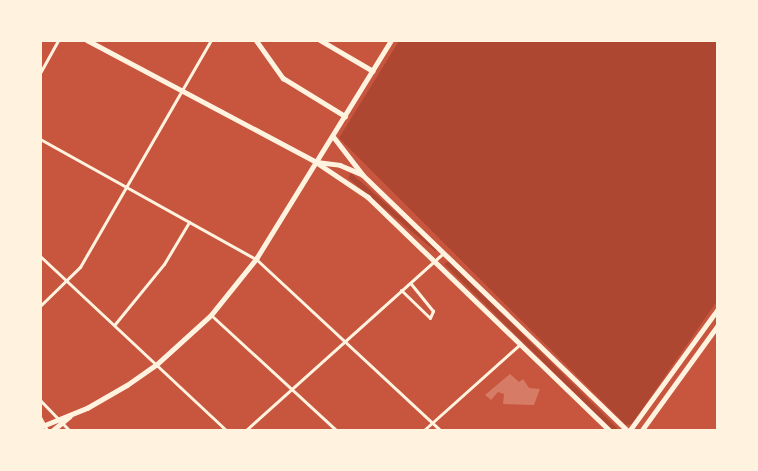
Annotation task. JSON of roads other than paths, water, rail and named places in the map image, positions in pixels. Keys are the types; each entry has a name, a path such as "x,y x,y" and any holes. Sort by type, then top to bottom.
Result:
{"main road":[{"path":"87,40 182,93 316,162 348,182 434,261 609,430"},
{"path":"256,40 283,78 345,116"},
{"path":"320,40 373,71"},
{"path":"53,430 61,422 156,365 211,315 256,259 391,40"},
{"path":"333,136 363,175 628,430 717,309"},
{"path":"316,162 351,169 363,175"},
{"path":"348,182 346,174 351,169"},
{"path":"642,430 717,325"},
{"path":"44,427 61,422"}],"street":[{"path":"40,73 58,40"},
{"path":"40,306 69,282 182,93 211,40"},
{"path":"40,139 256,259 346,340 440,430"},
{"path":"115,324 164,264 189,222"},
{"path":"246,430 444,252"},
{"path":"40,256 226,430"},
{"path":"401,290 430,318 433,311 409,283"},
{"path":"211,315 336,430"},
{"path":"424,430 519,345"},
{"path":"40,400 69,430"},
{"path":"40,417 44,427"}]}
